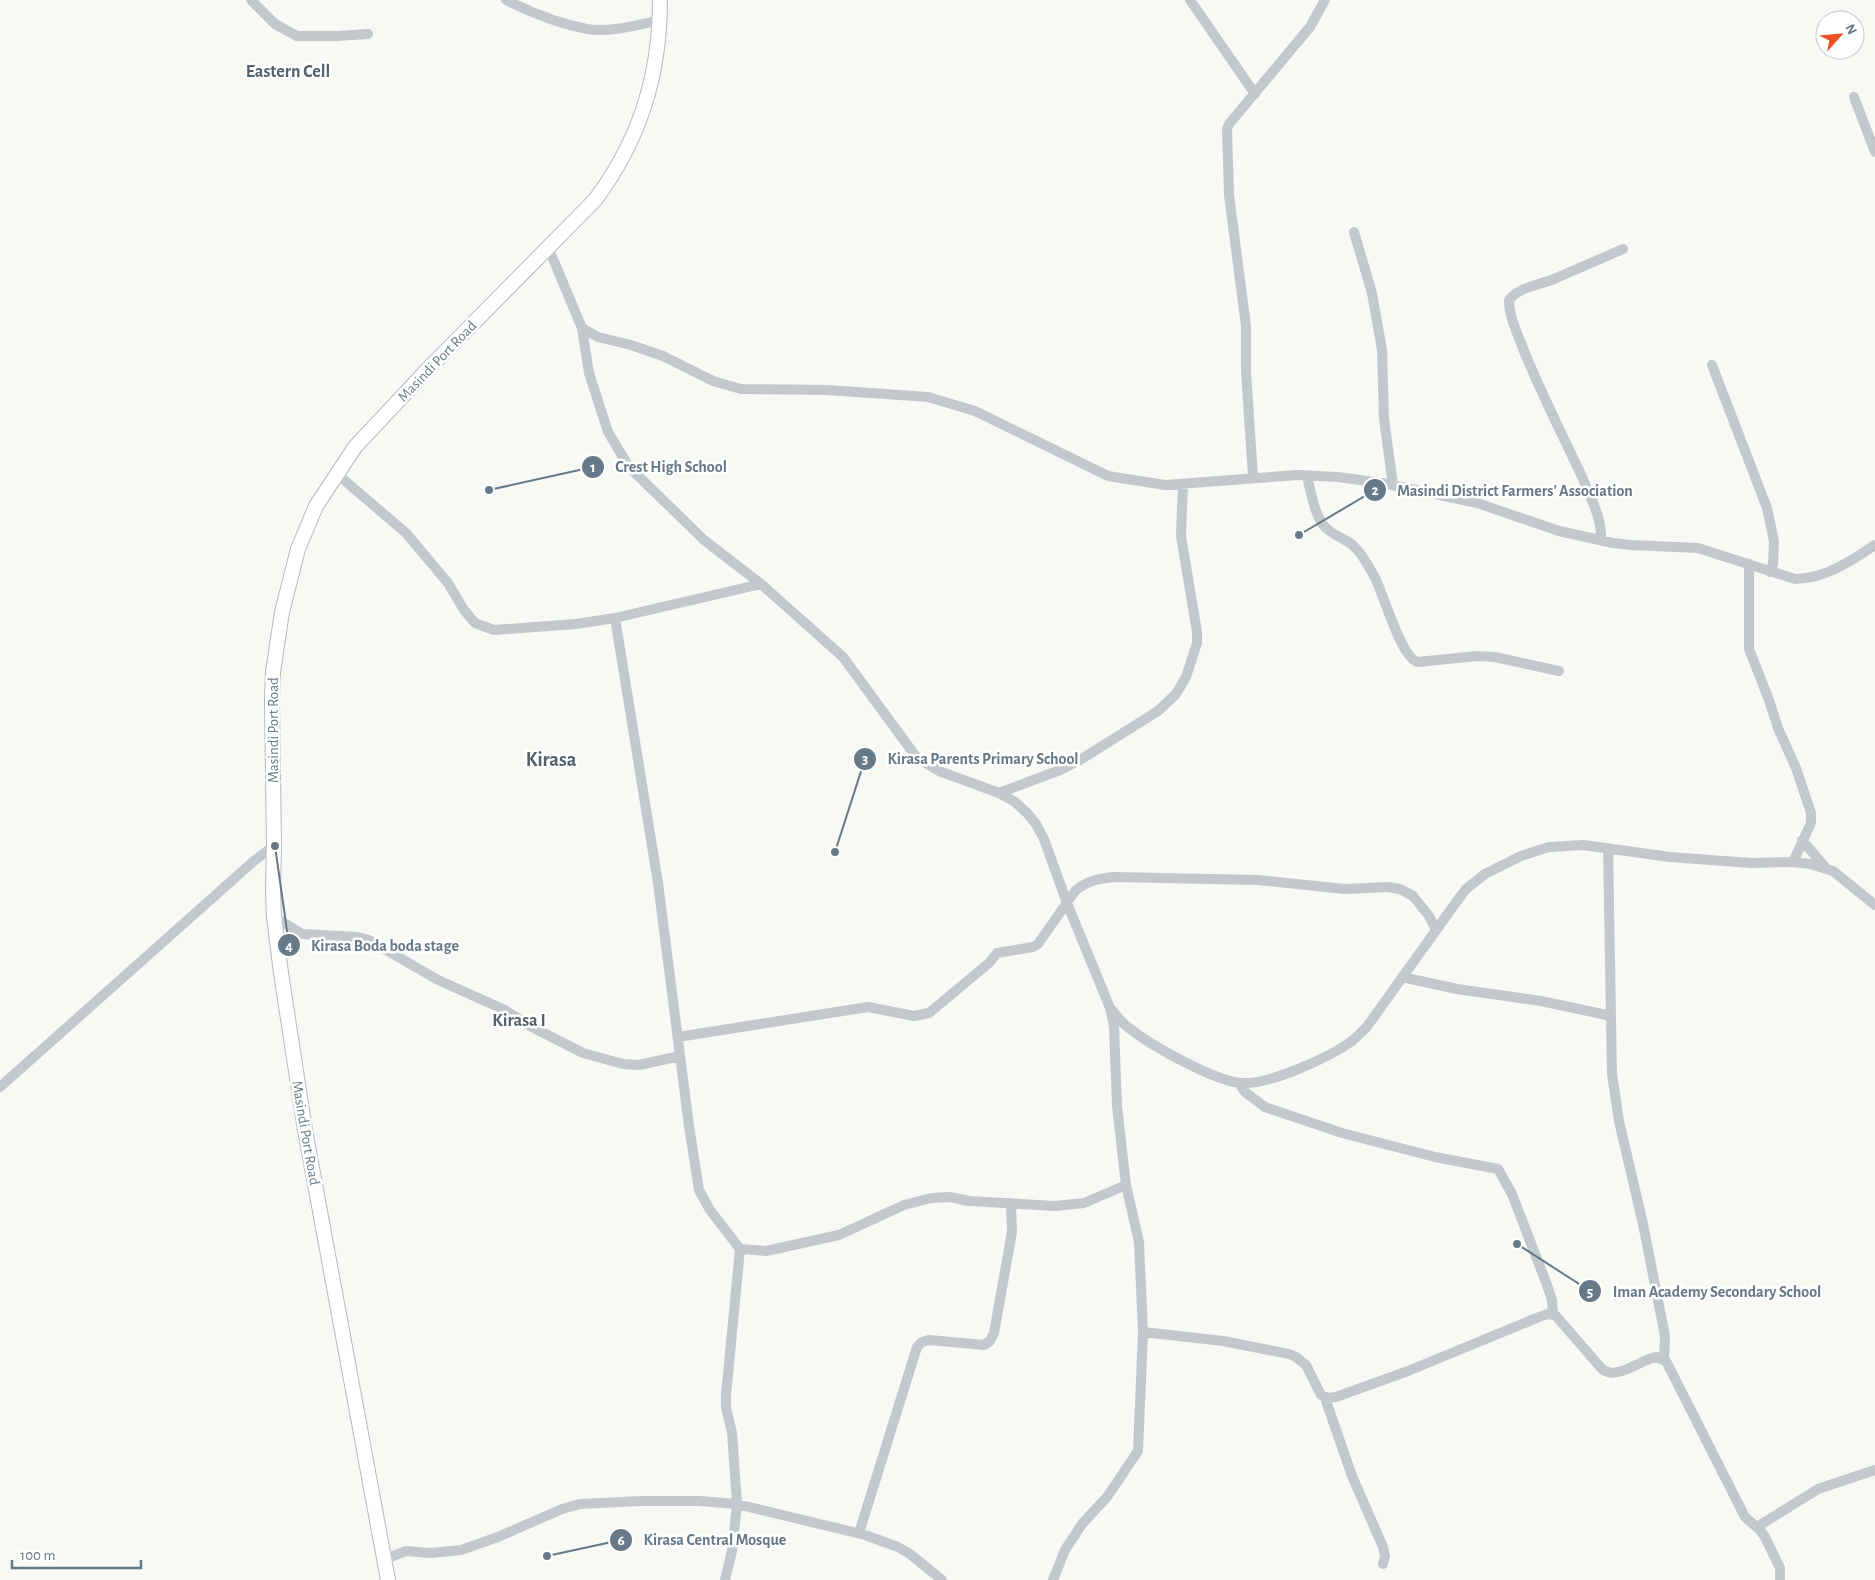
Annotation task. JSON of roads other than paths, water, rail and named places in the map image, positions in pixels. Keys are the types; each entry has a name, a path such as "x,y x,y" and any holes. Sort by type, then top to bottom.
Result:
{"main road":[{"name":"Masindi Port Road","path":"388,1580 304,1130 274,918 272,890 274,846 273,681 282,612 298,549 316,506 355,447 428,368 595,200 610,181 641,120 651,82 658,43 660,0"}],"street":[{"path":"251,0 275,24 297,36 368,34"},
{"path":"506,0 527,10 588,30 628,28 660,20"},
{"path":"1190,0 1255,94"},
{"path":"1253,477 1244,304 1234,247 1229,196 1227,138 1229,124 1310,27 1325,0"},
{"path":"1854,97 1875,152"},
{"path":"1354,232 1372,293 1382,350 1384,419 1393,485"},
{"path":"548,248 582,328 590,373 608,432 629,467 704,540 761,584 843,657 917,758 939,771 999,793 1015,802 1036,824 1044,839 1067,903 1110,1008 1114,1026 1117,1106 1126,1185 1139,1242 1143,1332 1138,1451 1107,1497 1082,1524 1065,1550 1053,1580"},
{"path":"1601,540 1602,528 1599,518 1536,380 1510,316 1509,300 1516,293 1623,249"},
{"path":"582,328 598,338 631,345 663,356 713,381 741,389 827,390 928,397 958,404 1108,476 1165,485 1253,477 1308,476 1338,477 1393,485 1477,503 1559,531 1630,546 1698,548 1794,578 1820,574 1847,563 1875,545"},
{"path":"1712,365 1767,508 1774,541 1773,564 1770,572"},
{"path":"337,474 406,533 448,583 464,610 475,623 494,630 576,624 615,618 761,584"},
{"path":"1308,476 1313,499 1323,524 1333,534 1348,542 1359,553 1375,578 1386,601 1401,644 1412,660 1418,662 1462,657 1495,657 1559,671"},
{"path":"999,793 1060,770 1080,760 1158,711 1176,694 1191,665 1198,643 1181,536 1183,484"},
{"path":"1749,564 1749,649 1811,810 1811,823 1792,862"},
{"path":"615,618 658,883 699,1190 710,1210 740,1249 726,1394 726,1407 732,1433 737,1504 732,1551 725,1580"},
{"path":"1802,840 1826,868"},
{"path":"1110,1008 1128,1028 1148,1042 1215,1076 1239,1083 1255,1083 1280,1075 1318,1060 1342,1047 1366,1028 1466,889 1496,868 1522,856 1549,847 1583,845 1670,857 1751,863 1792,862 1810,864 1834,871 1875,905"},
{"path":"0,1087 255,860 274,846"},
{"path":"1608,848 1612,1074 1616,1106 1643,1224 1665,1336 1664,1360 1745,1517 1766,1537 1779,1563 1780,1580"},
{"path":"678,1037 868,1007 914,1016 929,1013 989,963 997,953 1005,950 1033,947 1038,944 1081,886 1112,877 1258,880 1345,889 1388,887 1400,889 1412,896 1429,916 1436,930"},
{"path":"274,918 302,934 358,937 369,940 438,980 505,1010 532,1027 583,1053 623,1064 639,1066 680,1056"},
{"path":"1402,977 1458,989 1541,1001 1611,1016"},
{"path":"1239,1083 1245,1092 1265,1107 1342,1133 1435,1158 1498,1169 1512,1194 1547,1285 1552,1300 1553,1315"},
{"path":"740,1249 766,1251 839,1235 904,1205 931,1198 950,1197 969,1201 1055,1206 1084,1203 1126,1185"},
{"path":"858,1533 917,1347 922,1342 929,1340 984,1346 990,1341 994,1332 1012,1232 1011,1203"},
{"path":"1325,1398 1336,1397 1408,1371 1544,1316 1553,1315 1562,1321 1608,1373 1616,1373 1652,1357 1660,1357 1664,1360"},
{"path":"1143,1332 1222,1341 1289,1354 1306,1365 1321,1395 1325,1398 1352,1476 1383,1547 1385,1556 1383,1564"},
{"path":"1757,1527 1818,1489 1875,1470"},
{"path":"384,1559 406,1551 437,1553 461,1550 498,1537 562,1509 580,1504 699,1501 737,1504 858,1533 898,1547 910,1554 942,1580"}],"place":[{"name":"Crest High School","path":"489,490"},
{"name":"Masindi District Farmers' Association","path":"1299,535"},
{"name":"Kirasa Boda boda stage","path":"275,846"},
{"name":"Kirasa Parents Primary School","path":"835,852"},
{"name":"Iman Academy Secondary School","path":"1517,1244"},
{"name":"Kirasa Central Mosque","path":"547,1556"}],"district":[{"name":"Eastern Cell","path":"288,71"},
{"name":"Kirasa","path":"551,759"},
{"name":"Kirasa I","path":"519,1020"}]}
